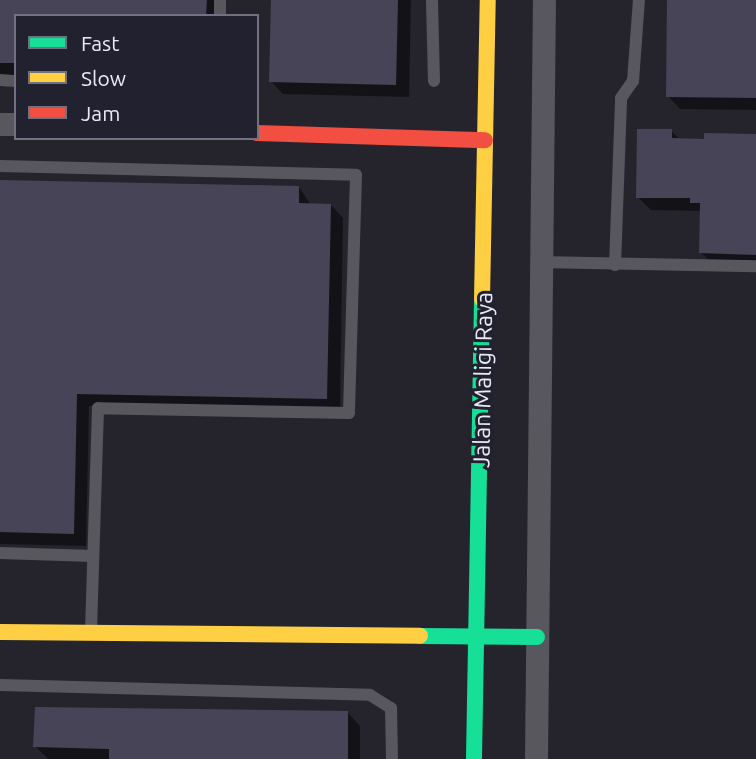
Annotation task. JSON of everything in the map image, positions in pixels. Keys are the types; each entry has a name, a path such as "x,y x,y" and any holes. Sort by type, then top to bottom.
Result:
{"street":[{"name":"Jalan Maligi Raya","path":"474,759 488,0"},
{"path":"536,759 539,262 544,0"},
{"path":"259,132 485,140"},
{"path":"0,632 537,637"}],"lane":[{"path":"432,0 434,81"},
{"path":"615,265 621,98 633,81 639,0"},
{"path":"0,166 356,175 349,413 98,408 90,632"},
{"path":"539,262 756,266"},
{"path":"0,553 93,556"},
{"path":"0,685 370,695 391,708 392,759"}],"building":[{"path":"0,0 207,0 206,14 14,14 14,63 0,63"},
{"path":"271,0 398,0 396,85 269,82"},
{"path":"667,0 756,0 756,98 666,97"},
{"path":"637,129 672,129 672,138 704,139 704,133 756,134 756,255 699,253 700,203 690,203 690,198 636,198"},
{"path":"0,180 299,186 299,203 331,204 327,399 77,394 74,534 0,532"},
{"path":"35,707 348,711 348,759 109,759 109,749 33,747"}],"traffic: fast":[{"path":"474,759 482,299"},
{"path":"420,636 537,637"}],"traffic: slow":[{"path":"482,299 488,0"},
{"path":"0,632 420,636"}],"traffic: jam":[{"path":"259,133 485,140"}]}
